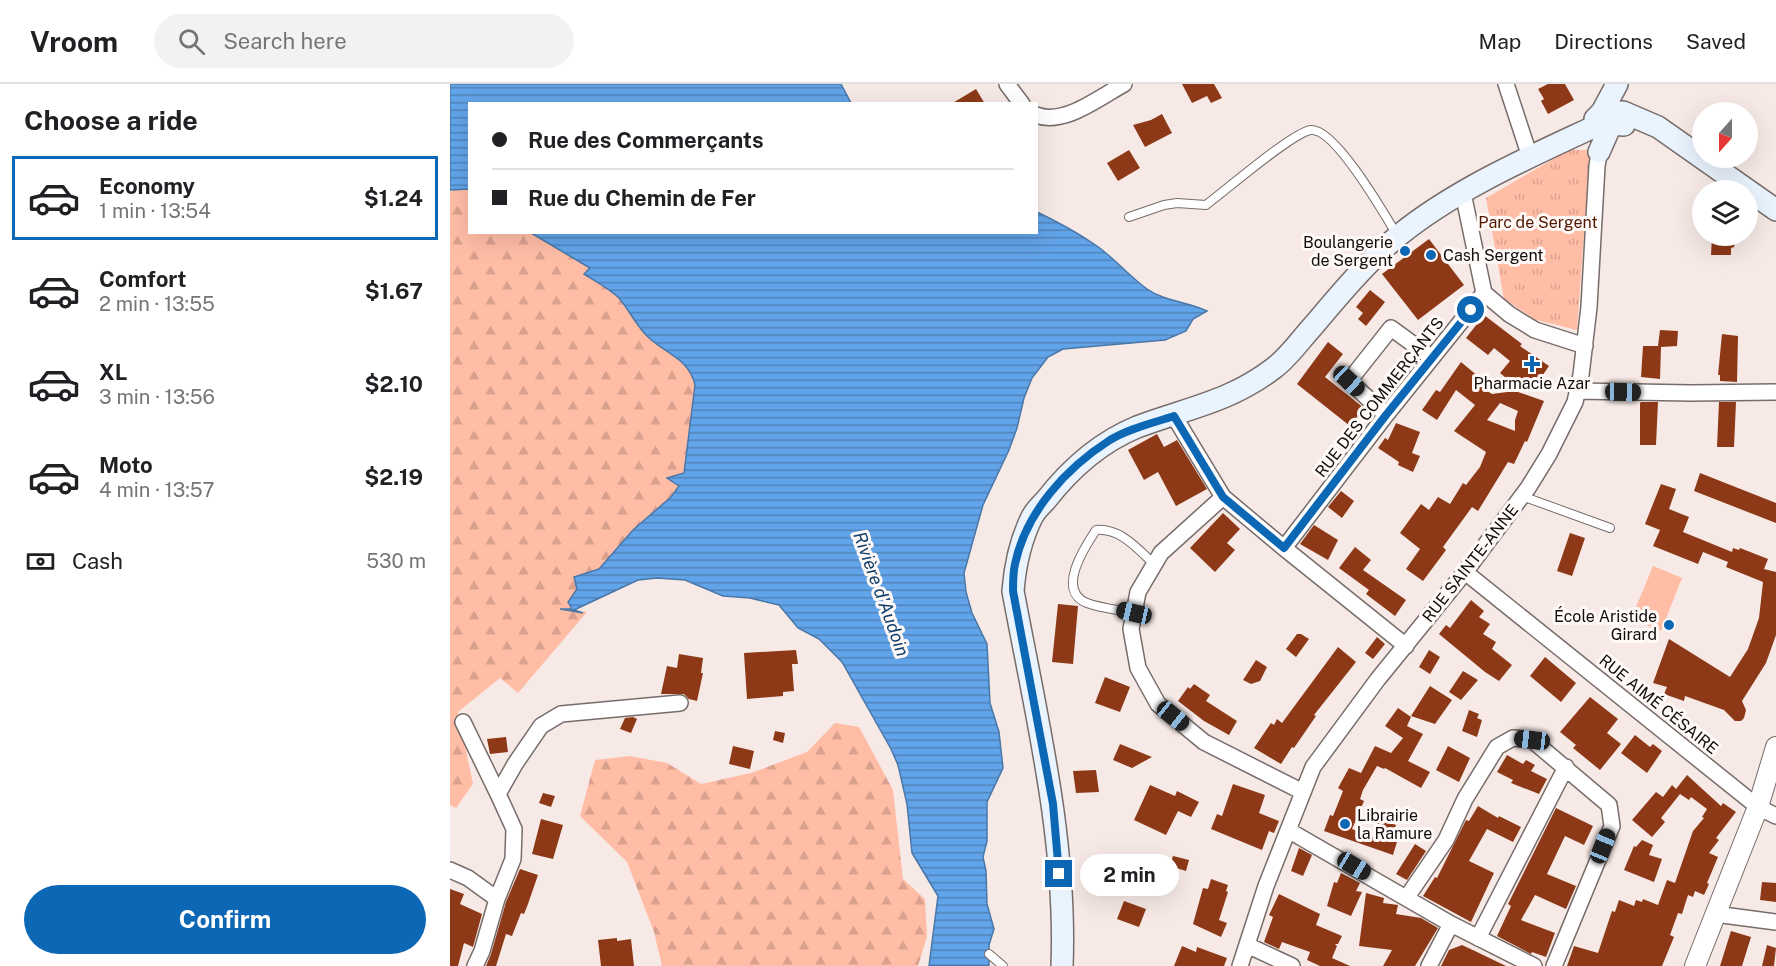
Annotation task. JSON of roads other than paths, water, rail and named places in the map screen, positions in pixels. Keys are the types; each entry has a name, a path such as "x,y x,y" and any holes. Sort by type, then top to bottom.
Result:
{"main road":[{"path":"1599,152 1617,84"},
{"path":"1062,966 1064,920 1053,804 1013,591 1014,566 1033,516 1074,467 1110,440 1137,427 1174,416 1253,383 1276,366 1347,286 1398,237 1463,193 1607,118 1658,127 1776,210"}],"street":[{"path":"1007,84 1020,102"},
{"path":"1042,117 1064,117 1124,84"},
{"path":"1506,84 1530,157"},
{"name":"RUE SAINTE-ANNE","path":"1240,966 1266,886 1314,768 1325,750 1522,496 1558,438 1575,402 1585,346 1599,152"},
{"path":"1463,193 1484,293 1509,314 1535,330 1585,346"},
{"name":"RUE DES COMMERÇANTS","path":"1284,548 1386,415 1484,293"},
{"path":"1386,415 1349,381 1391,328 1432,358"},
{"path":"1577,391 1776,392"},
{"path":"1174,416 1223,497 1406,646"},
{"path":"1223,497 1161,553 1153,563 1138,592 1131,628 1138,668 1158,704 1204,742 1303,792"},
{"name":"RUE AIMÉ CÉSAIRE","path":"1465,572 1758,807 1776,816"},
{"path":"498,794 540,726 561,714 680,703"},
{"path":"464,722 514,830 513,859 497,899 476,966"},
{"path":"1407,897 1446,840 1465,799 1497,747 1513,738 1532,740 1609,805 1612,826 1554,966"},
{"path":"1695,966 1758,807 1776,747"},
{"path":"1478,938 1566,767"},
{"path":"1288,831 1451,924 1534,966"},
{"path":"450,870 468,878 497,899"},
{"path":"1715,914 1776,922"},
{"path":"1429,966 1451,924"},
{"path":"1246,945 1292,966"}],"lane":[{"path":"1129,217 1164,205 1177,203 1206,205 1294,137 1312,130 1325,134 1339,149 1377,202 1398,237"},
{"path":"1522,496 1610,528"},
{"path":"1134,613 1088,603 1078,598 1073,590 1073,577 1080,558 1096,530 1107,529 1118,534 1153,563"},
{"path":"989,954 1003,966"}],"water":[{"path":"450,84 841,84 850,102 468,102 468,189 450,190"},
{"name":"Rivière d'Audoin","path":"1038,213 1097,246 1147,289 1169,299 1207,311 1193,319 1186,331 1165,340 1063,349 1048,357 1032,378 1009,450 983,505 964,573 972,613 987,644 990,703 999,732 1003,768 987,802 987,841 983,857 986,871 987,904 994,929 989,945 989,966 929,966 938,896 912,853 907,804 898,765 842,662 819,639 798,628 779,605 750,598 723,596 685,580 657,578 638,580 574,610 583,613 560,609 572,609 568,602 577,589 574,577 599,569 633,530 671,497 679,486 667,478 684,473 695,385 688,368 647,336 619,298 584,274 590,268 533,234 1038,234"}],"place":[{"name":"Boulangerie de Sergent","path":"1405,251"},
{"name":"Cash Sergent","path":"1431,255"},
{"name":"Pharmacie Azar","path":"1532,364"},
{"name":"École Aristide Girard","path":"1669,625"},
{"name":"Librairie la Ramure","path":"1345,824"}],"park label":[{"name":"Parc de Sergent","path":"1538,222"}]}
